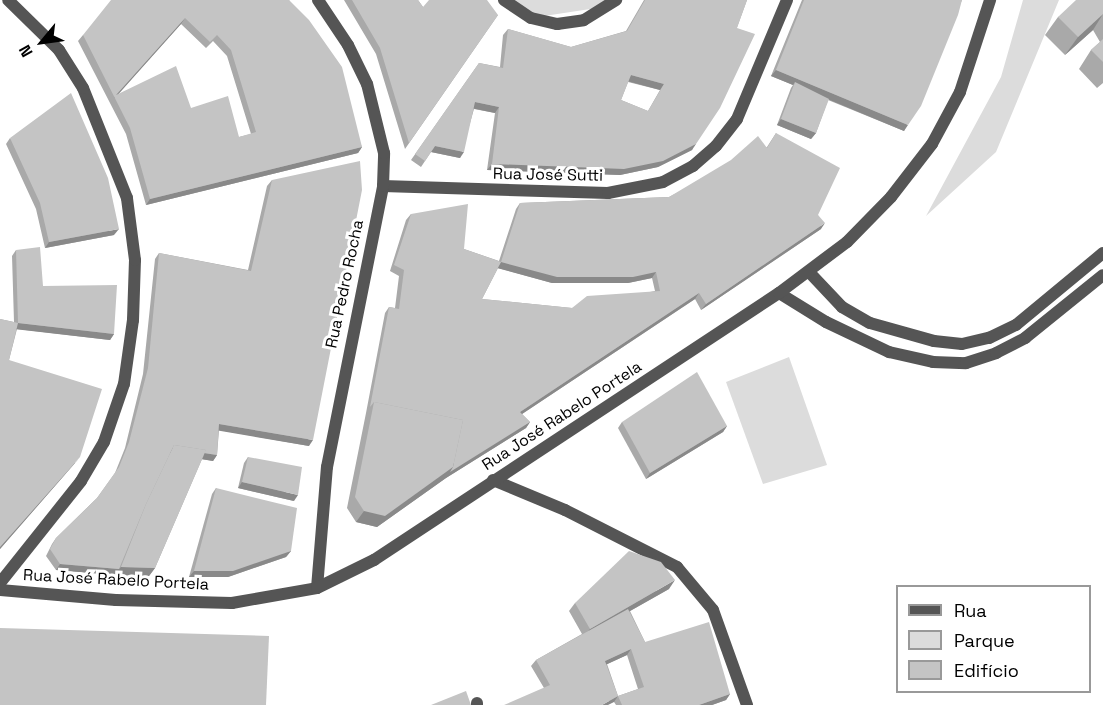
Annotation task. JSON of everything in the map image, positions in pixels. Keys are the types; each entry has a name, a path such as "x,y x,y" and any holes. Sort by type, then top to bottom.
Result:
{"street":[{"path":"0,583 81,481 104,442 124,384 133,320 135,260 127,198 83,88 59,50 8,0"},
{"name":"Rua Pedro Rocha","path":"317,588 327,467 384,186 384,153 366,84 348,45 318,0"},
{"path":"504,0 531,18 557,24 584,20 616,0"},
{"name":"Rua José Sutti","path":"384,186 608,193 663,182 693,166 716,146 737,119 787,0"},
{"name":"Rua José Rabelo Portela","path":"0,590 116,600 232,603 317,588 374,560 779,293 847,242 891,197 932,144 960,92 990,0"},
{"path":"809,272 842,307 870,323 907,335 963,344 989,338 1016,325 1103,253"},
{"path":"779,293 826,322 889,352 933,362 966,363 996,354 1025,338 1103,274"},
{"path":"494,480 565,510 677,567 713,610 747,705"}],"green space":[{"path":"508,0 614,0 610,6 531,18"},
{"path":"1023,0 1059,0 996,152 926,216 1001,77"},
{"path":"789,357 827,465 763,484 726,382"}],"building":[{"path":"111,0 289,0 309,20 342,67 362,147 150,199 130,128 83,35","holes":["185,18 210,42 217,35 231,50 256,132 239,137 228,96 191,108 176,66 116,95"]},
{"path":"352,0 418,0 423,7 429,0 487,0 498,15 409,143 380,48"},
{"path":"645,0 747,0 737,28 755,34 720,108 696,144 663,161 624,169 492,164 499,107 475,102 464,152 435,146 425,161 415,154 479,63 503,68 508,29 571,47 627,31","holes":["631,75 664,84 648,111 621,100"]},
{"path":"804,0 962,0 921,106 908,125 776,70"},
{"path":"1076,0 1103,0 1103,14 1078,37 1058,17"},
{"path":"1103,39 1103,62 1091,50"},
{"path":"795,82 829,99 816,133 781,119"},
{"path":"71,93 108,178 119,229 49,242 40,203 10,138"},
{"path":"776,133 840,168 818,215 825,223 706,304 699,293 520,412 530,422 450,472 463,420 374,402 370,407 389,307 399,309 404,270 394,265 411,214 468,204 464,249 501,262 520,203 669,197 731,160 758,136 767,148","holes":["501,262 557,277 633,277 656,272 660,291 587,296 572,308 482,299"]},
{"path":"360,161 362,190 313,440 219,424 217,455 204,453 206,450 174,445 119,569 60,564 50,549 56,538 97,498 119,467 129,442 148,368 159,253 251,271 272,180"},
{"path":"40,247 43,286 117,285 114,334 18,323 16,250"},
{"path":"0,319 18,323 9,360 102,389 80,457 0,547"},
{"path":"697,372 727,426 650,473 622,422"},
{"path":"374,402 463,420 453,467 385,516 364,511 355,497"},
{"path":"174,445 206,450 155,568 121,567 146,504"},
{"path":"248,457 302,467 298,495 242,482"},
{"path":"216,488 297,508 291,551 233,571 194,571"},
{"path":"629,551 661,562 675,580 590,629 575,603"},
{"path":"628,609 645,642 709,622 730,694 699,705 622,705 618,696 602,705 504,705 550,685 536,660","holes":["631,649 644,687 618,696 605,661"]},
{"path":"0,628 269,636 266,705 0,705"},
{"path":"466,691 471,705 431,705"}]}
